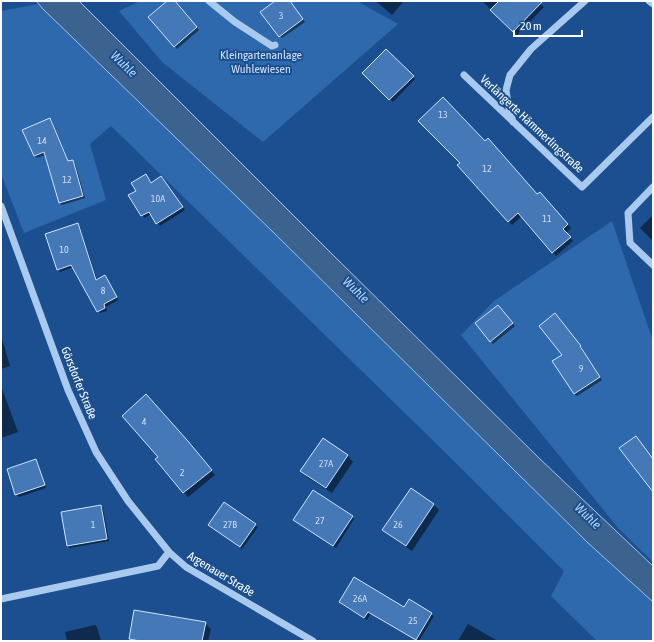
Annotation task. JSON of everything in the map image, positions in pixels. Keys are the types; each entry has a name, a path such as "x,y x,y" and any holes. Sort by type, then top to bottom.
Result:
{"street":[{"path":"209,1 235,22 272,46 275,45"},
{"path":"513,122 506,90 510,75 531,49 585,1"},
{"path":"649,1 653,4"},
{"name":"Verlängerte Hämmerlingstraße","path":"464,75 582,187 653,117"},
{"path":"653,187 628,213 630,243 653,265"},
{"name":"Görsdorfer Straße","path":"1,206 68,390 96,452 128,501 169,552"},
{"name":"Argenauer Straße","path":"1,599 158,566 169,552 186,567 313,641"}],"green space":[{"name":"Kleingartenanlage Wuhlewiesen","path":"140,1 357,1 398,24 263,142 162,62 119,11"},
{"path":"39,4 272,231 587,542 653,602 653,641 597,641 551,596 564,571 458,465 111,126 90,144 106,200 24,233 1,174 1,11"},
{"path":"612,221 653,341 653,562 619,529 461,335 494,301"}],"water":[{"name":"Wuhle","path":"36,1 79,1 539,458 653,566 653,602 587,542 272,231"}],"building":[{"path":"167,1 175,1 197,27 174,47 148,17"},
{"path":"275,1 290,1 303,19 279,37 260,12"},
{"path":"499,1 543,1 513,32 490,10"},
{"path":"386,49 414,76 389,100 362,73"},
{"path":"443,97 485,141 488,138 537,194 540,192 568,224 563,229 571,237 552,253 518,213 508,222 457,165 460,163 418,121"},
{"path":"50,118 68,161 73,160 83,196 59,203 44,152 34,156 22,130"},
{"path":"146,174 151,183 161,176 183,207 156,224 149,212 141,216 128,195 136,191 131,183"},
{"path":"78,223 96,280 105,275 117,297 104,304 105,308 97,312 71,265 57,270 45,234"},
{"path":"498,305 513,323 490,342 475,323"},
{"path":"555,313 581,346 600,377 574,394 552,361 562,355 539,326"},
{"path":"146,394 212,470 183,493 155,459 158,457 122,416"},
{"path":"636,436 653,459 653,492 619,448"},
{"path":"323,438 348,455 326,488 300,471"},
{"path":"36,459 45,485 15,495 7,469"},
{"path":"411,488 434,504 406,546 382,530"},
{"path":"313,490 353,516 333,546 293,520"},
{"path":"224,502 256,524 240,547 208,525"},
{"path":"101,505 107,539 67,546 61,512"},
{"path":"354,577 404,607 409,599 432,613 416,640 368,612 364,618 339,602"},
{"path":"134,610 206,622 202,641 140,641 129,639"}]}
